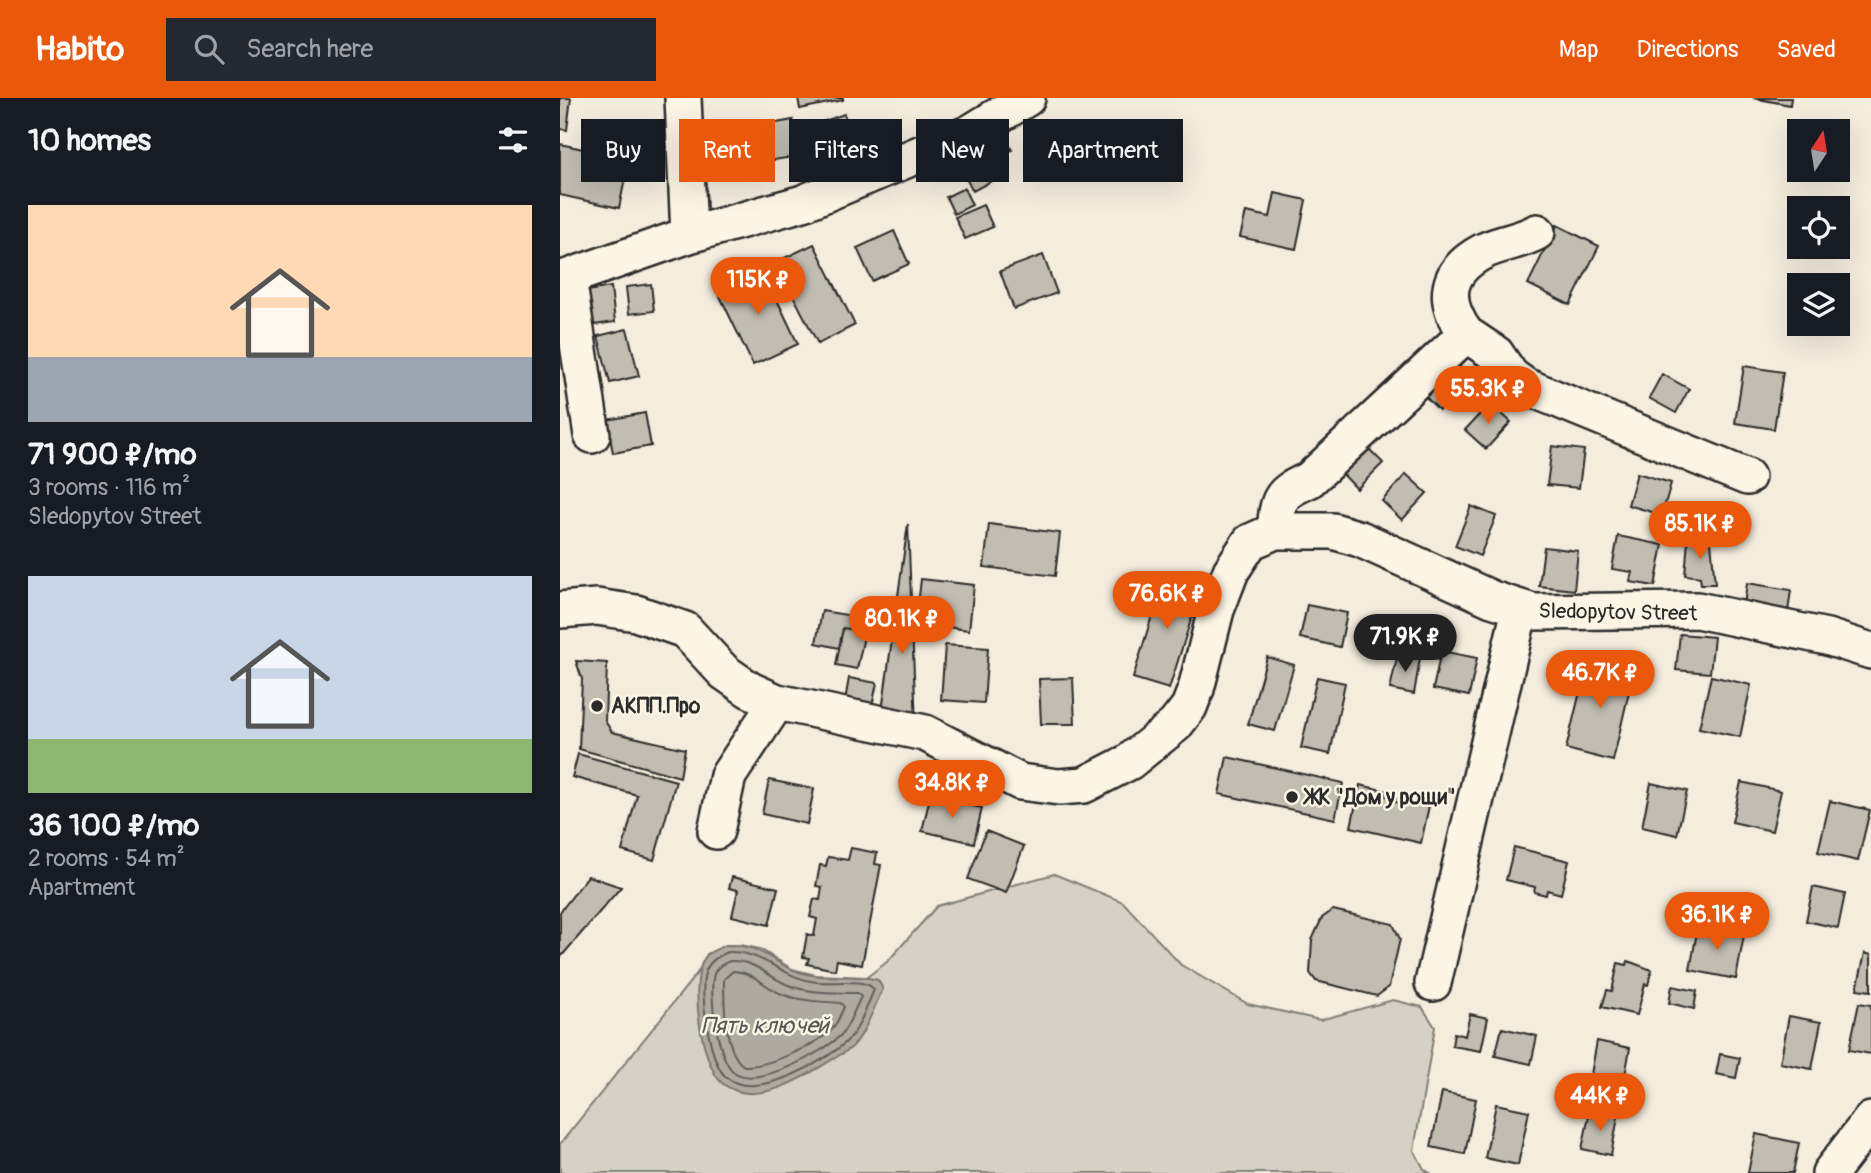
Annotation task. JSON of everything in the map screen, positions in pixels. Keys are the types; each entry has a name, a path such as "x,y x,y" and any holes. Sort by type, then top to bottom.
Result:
{"street":[{"path":"683,98 689,235"},
{"path":"592,435 564,279 689,235 803,203 970,133 1027,98"},
{"path":"1537,232 1521,241 1486,250 1456,274 1450,288 1450,305 1466,334 1496,354 1511,376 1525,386 1747,477"},
{"path":"560,610 597,607 636,613 685,630 724,671 750,690 777,702 925,733 1020,782 1040,786 1084,785 1129,762 1175,725 1189,707 1216,610 1231,570 1251,542 1275,531 1278,503 1286,490 1309,480 1466,334"},
{"name":"Sledopytov Street","path":"1275,531 1332,531 1360,539 1520,609 1533,612 1697,611 1828,637 1871,651"},
{"path":"1433,983 1520,609"},
{"path":"716,831 728,776 777,702"},
{"path":"1830,1173 1871,1120"}],"shaded area":[{"path":"1054,874 1123,902 1181,965 1248,1004 1320,1020 1393,1000 1422,1007 1435,1027 1414,1150 1424,1169 1430,1173 560,1173 560,1144 698,972 707,954 726,945 740,945 760,949 792,969 816,975 867,977 888,961 937,906"}],"water":[{"name":"Пять ключей","path":"726,945 754,949 801,973 878,980 883,989 862,1034 848,1050 792,1083 763,1092 735,1090 722,1083 708,1058 697,1000 701,966 707,955"}],"building":[{"path":"560,98 571,98 567,130 560,129"},
{"path":"798,98 843,98 843,100 800,109"},
{"path":"1753,98 1791,98 1790,105"},
{"path":"844,114 846,119 830,119"},
{"path":"789,121 789,158 775,160 775,123"},
{"path":"560,144 581,149 581,182 624,182 619,208 560,195"},
{"path":"968,182 990,182 973,191"},
{"path":"964,188 972,205 954,214 946,197"},
{"path":"1275,193 1306,200 1296,249 1240,237 1246,212 1270,217"},
{"path":"983,205 993,227 965,239 955,217"},
{"path":"1557,225 1599,246 1570,305 1528,284"},
{"path":"894,231 909,264 872,281 857,248"},
{"path":"814,244 855,325 818,344 776,262"},
{"path":"1043,255 1057,293 1014,309 1000,271"},
{"path":"762,268 798,344 753,365 717,290"},
{"path":"651,284 654,311 629,314 626,287"},
{"path":"611,287 615,322 587,326 582,292"},
{"path":"627,329 639,376 610,383 598,336"},
{"path":"1451,358 1471,378 1439,410 1419,390"},
{"path":"1744,366 1783,372 1774,429 1735,423"},
{"path":"1662,374 1689,389 1676,413 1649,398"},
{"path":"1490,403 1511,422 1486,449 1465,430"},
{"path":"645,413 651,446 613,453 607,420"},
{"path":"1363,443 1383,463 1357,489 1338,469"},
{"path":"1552,446 1584,450 1579,488 1547,485"},
{"path":"1637,473 1671,483 1662,515 1628,505"},
{"path":"1406,474 1427,493 1402,520 1382,501"},
{"path":"1471,506 1496,516 1480,556 1455,546"},
{"path":"908,524 916,726 881,718"},
{"path":"989,524 1060,533 1055,576 984,567"},
{"path":"1618,536 1663,545 1655,586 1630,582 1632,572 1612,569"},
{"path":"1688,540 1711,542 1715,584 1701,584 1700,577 1685,575"},
{"path":"1544,547 1578,551 1574,590 1539,586"},
{"path":"1165,573 1202,585 1169,689 1133,678"},
{"path":"921,579 974,585 969,630 916,623"},
{"path":"1747,583 1791,590 1788,612 1744,605"},
{"path":"1307,605 1347,613 1340,647 1300,638"},
{"path":"822,611 853,616 851,629 843,628 839,648 816,643"},
{"path":"843,628 865,632 857,669 836,665"},
{"path":"1680,634 1714,637 1710,673 1676,670"},
{"path":"945,645 988,648 984,703 941,700"},
{"path":"1441,651 1477,658 1469,696 1433,689"},
{"path":"1398,653 1420,658 1414,694 1390,689"},
{"path":"1267,657 1294,665 1275,731 1248,724"},
{"path":"1588,659 1634,670 1613,761 1566,749"},
{"path":"576,661 607,663 605,721 612,732 685,749 680,777 579,749 582,679"},
{"path":"1711,676 1751,685 1740,737 1699,728"},
{"path":"1317,677 1345,683 1330,754 1301,748"},
{"path":"849,678 877,683 872,706 845,701"},
{"path":"1073,678 1075,724 1041,724 1039,679"},
{"path":"578,754 676,781 654,860 622,851 637,795 572,777"},
{"path":"1227,757 1343,783 1335,819 1219,794"},
{"path":"769,780 814,789 807,824 762,814"},
{"path":"1741,782 1781,791 1772,831 1732,822"},
{"path":"1651,783 1687,791 1677,835 1642,827"},
{"path":"1360,785 1387,791 1386,796 1396,798 1395,802 1404,804 1406,796 1430,801 1421,843 1351,827"},
{"path":"930,797 982,808 974,843 922,831"},
{"path":"1830,801 1870,810 1858,861 1818,852"},
{"path":"986,831 1024,846 1006,893 968,879"},
{"path":"1514,847 1569,861 1561,894 1547,890 1546,895 1534,892 1535,887 1506,880"},
{"path":"851,848 877,853 875,864 881,865 862,965 837,960 835,970 807,964 809,958 803,957 807,934 814,936 817,919 810,917 814,899 820,900 822,887 816,886 820,865 826,866 828,857 848,860"},
{"path":"588,876 621,887 560,958 560,912"},
{"path":"732,877 778,888 769,925 732,916 738,890 729,888"},
{"path":"1813,887 1845,894 1838,928 1806,921"},
{"path":"1333,910 1393,924 1400,939 1389,987 1377,996 1316,981 1310,973 1312,940 1322,918"},
{"path":"1698,926 1744,935 1736,979 1690,970"},
{"path":"1865,953 1871,955 1871,991 1857,989"},
{"path":"1628,961 1652,970 1648,985 1645,984 1637,1015 1602,1007 1607,990 1612,991 1618,963 1627,965"},
{"path":"1672,986 1697,991 1694,1009 1669,1003"},
{"path":"1859,1003 1871,1005 1871,1054 1849,1050"},
{"path":"1470,1014 1488,1018 1481,1051 1452,1046 1454,1033 1465,1036"},
{"path":"1789,1016 1821,1022 1812,1069 1780,1063"},
{"path":"1502,1028 1537,1036 1531,1064 1495,1056"},
{"path":"1597,1041 1630,1048 1623,1087 1590,1080"},
{"path":"1720,1054 1740,1058 1736,1078 1716,1074"},
{"path":"1442,1092 1476,1099 1465,1154 1431,1147"},
{"path":"1496,1104 1529,1111 1518,1165 1485,1158"},
{"path":"1590,1111 1618,1117 1611,1155 1582,1149"},
{"path":"1756,1134 1799,1143 1793,1173 1748,1173"}],"place":[{"name":"АКПП.Про","path":"597,706"},
{"name":"ЖК \"Дом у рощи\"","path":"1292,797"}]}
